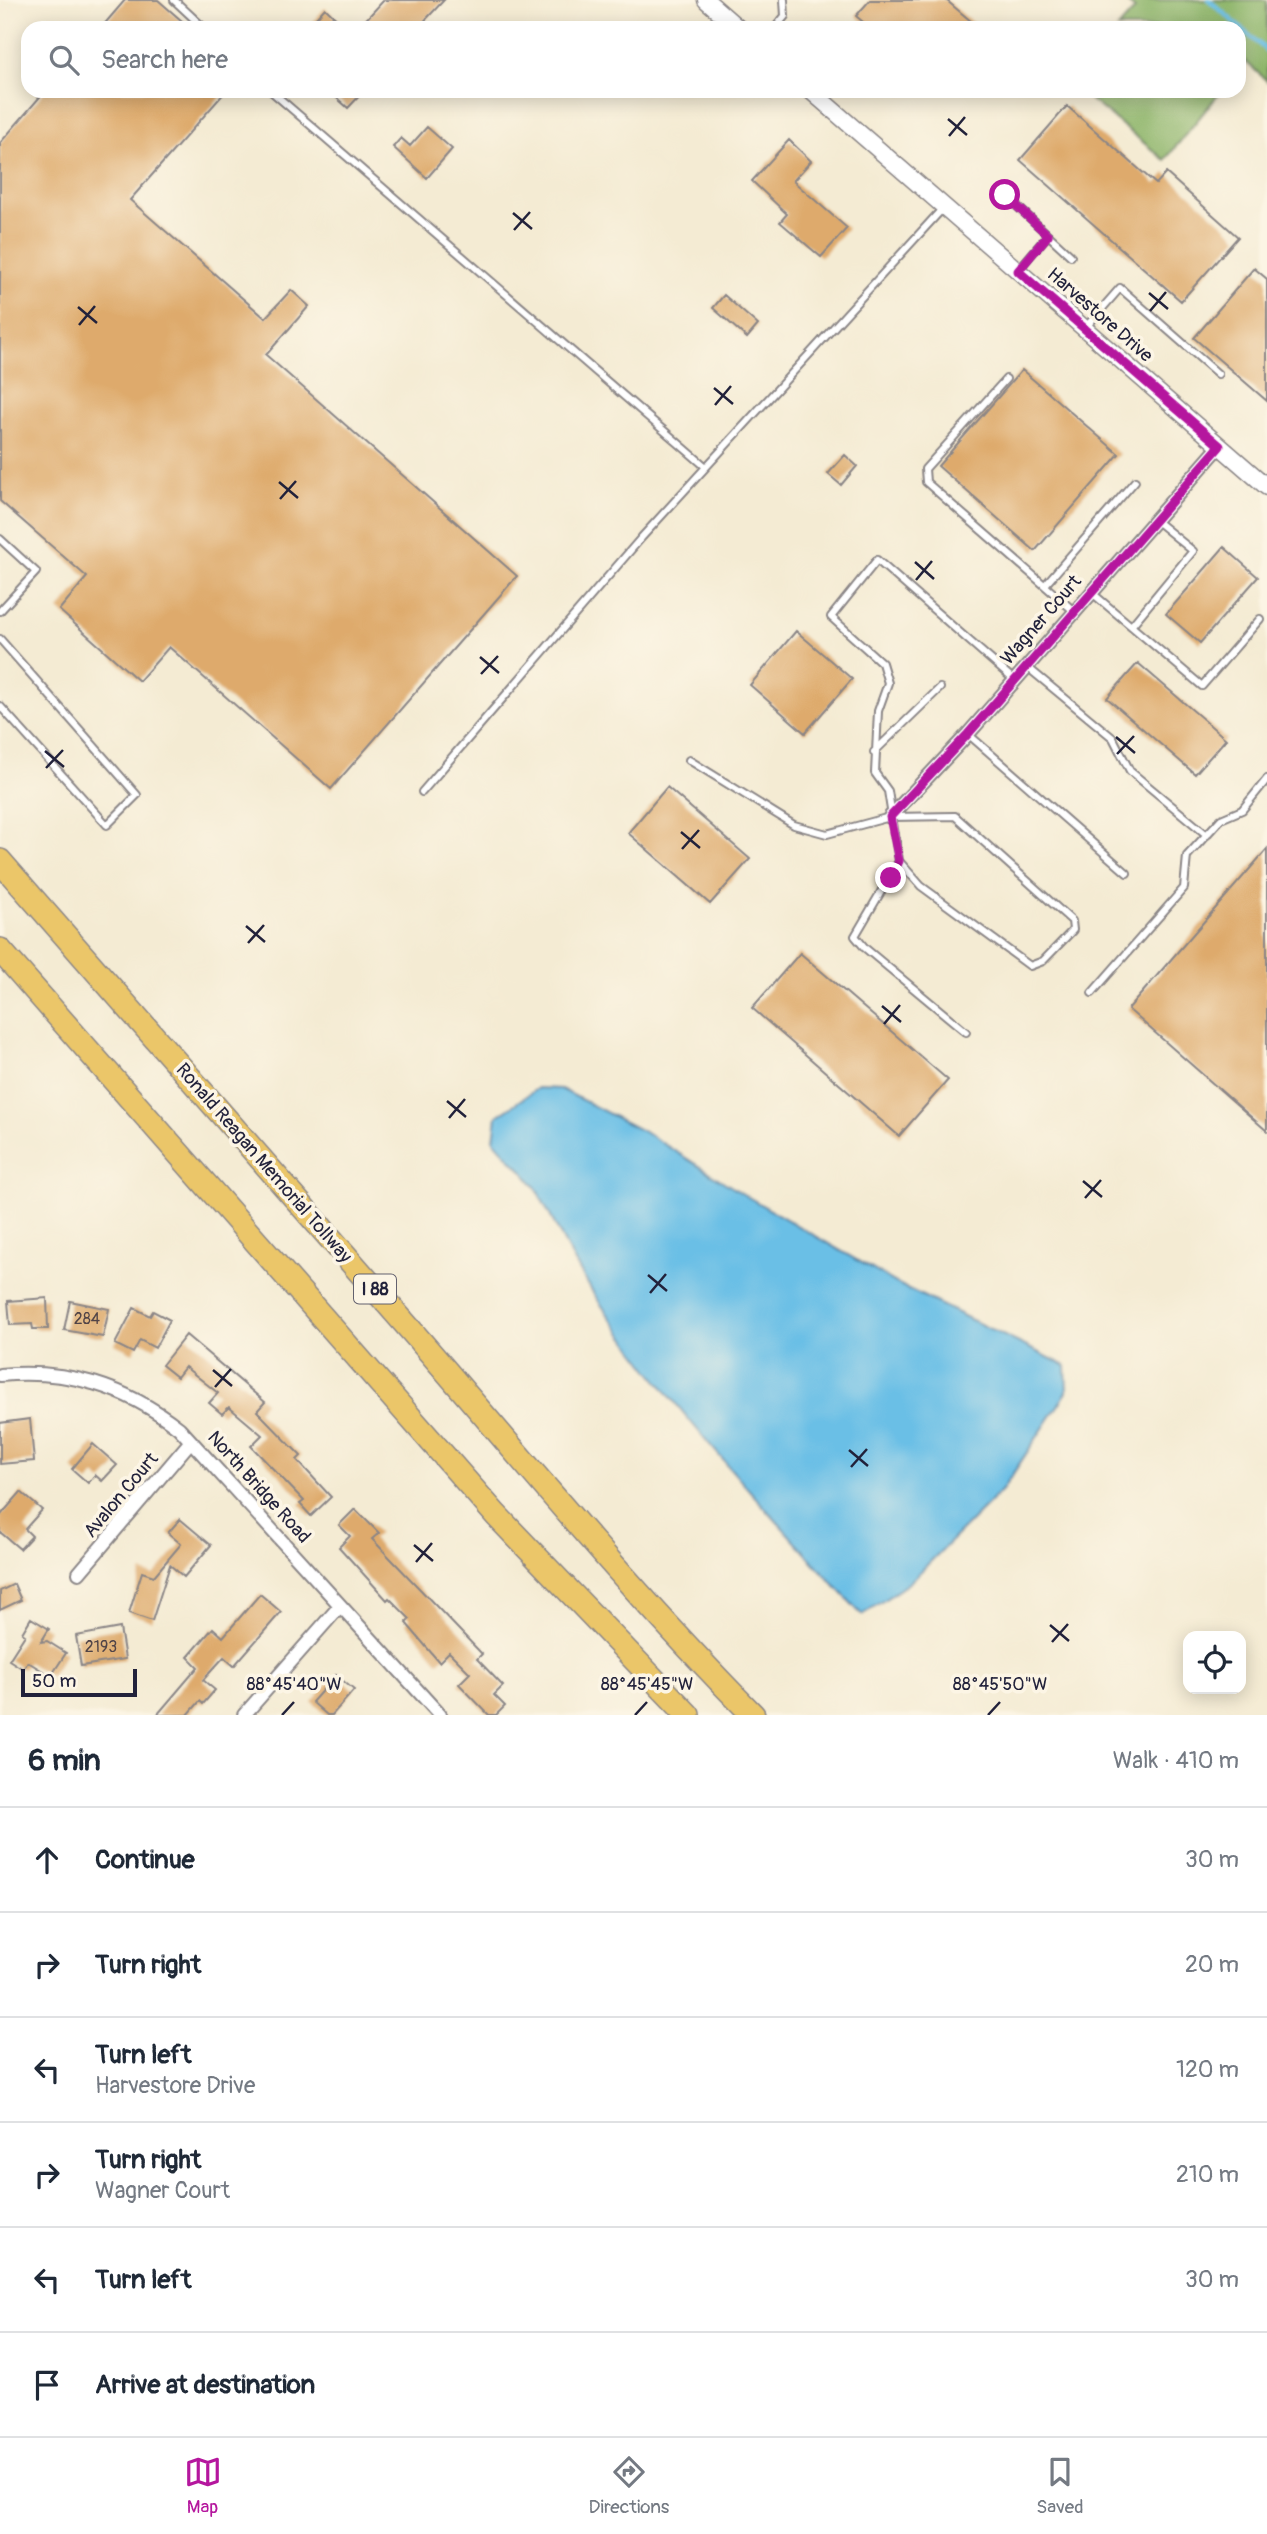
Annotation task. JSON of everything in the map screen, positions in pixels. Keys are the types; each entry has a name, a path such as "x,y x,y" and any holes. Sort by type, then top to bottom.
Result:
{"highway":[{"name":"Ronald Reagan Memorial Tollway","path":"0,862 407,1326 671,1633 753,1715"},
{"path":"0,950 496,1515 688,1715"}],"street":[{"path":"706,0 730,21"},
{"name":"Harvestore Drive","path":"819,98 1267,487"},
{"name":"Wagner Court","path":"890,817 968,734 1220,446"},
{"name":"North Bridge Road","path":"0,1375 65,1375 104,1384 146,1403 179,1427 440,1715"},
{"name":"Avalon Court","path":"79,1573 191,1441"},
{"path":"244,1715 340,1606"}],"lane":[{"path":"174,0 196,21"},
{"path":"781,21 785,16 784,0"},
{"path":"279,98 706,467"},
{"path":"1005,195 1071,256"},
{"path":"422,792 706,467 944,206"},
{"path":"1018,271 1048,235"},
{"path":"1085,329 1120,288 1218,374"},
{"path":"1006,379 925,469 926,482 1075,612"},
{"path":"1045,586 1135,481"},
{"path":"1132,625 1193,551 1155,520"},
{"path":"0,539 37,572 0,611"},
{"path":"689,760 794,825 827,834 890,817 955,816 1072,921 1073,930 1043,961 1030,965 921,886 899,861 890,817 888,791 874,773 878,711 888,683 882,663 831,617 877,560 1014,680"},
{"path":"1091,592 1202,686 1260,618"},
{"path":"0,639 137,795 107,825 0,706"},
{"path":"1026,666 1113,738 1130,771 1207,835"},
{"path":"874,751 940,688"},
{"path":"968,734 1127,873"},
{"path":"1092,993 1184,888 1187,856 1221,819 1242,810 1267,779"},
{"path":"899,861 855,936 865,948 966,1032"}],"green space":[{"path":"1124,0 1267,0 1267,81 1246,62 1246,21 1124,21 1135,9"},
{"path":"1089,98 1215,98 1165,160"}],"water":[{"path":"538,1088 561,1089 648,1134 743,1194 898,1284 1066,1366 1067,1392 1002,1490 910,1582 862,1615 795,1542 666,1392 587,1283 536,1188 494,1140 497,1116"}],"building":[{"path":"125,0 158,0 182,21 107,21"},
{"path":"384,0 444,0 424,21 364,21"},
{"path":"870,0 946,0 971,21 862,21 856,16"},
{"path":"325,8 339,21 313,21"},
{"path":"39,98 220,98 130,200 265,318 291,290 309,306 266,355 517,576 331,789 169,647 139,681 59,610 87,577 0,501 0,143"},
{"path":"337,98 357,98 348,108"},
{"path":"1067,106 1156,184 1166,173 1238,237 1181,301 1020,160"},
{"path":"427,127 452,149 427,178 393,147 401,138 410,146"},
{"path":"789,140 811,161 793,181 847,228 821,257 780,222 787,214 752,181"},
{"path":"1254,268 1267,279 1267,401 1194,338"},
{"path":"724,295 758,325 747,338 713,308"},
{"path":"1022,370 1119,454 1035,551 938,466"},
{"path":"845,455 857,466 841,485 828,474"},
{"path":"1224,547 1258,577 1200,643 1166,614"},
{"path":"796,631 852,679 805,733 750,685"},
{"path":"1138,663 1226,739 1195,774 1107,698"},
{"path":"667,787 750,859 710,904 628,833"},
{"path":"1267,849 1267,1131 1128,1009"},
{"path":"800,953 948,1080 899,1136 752,1008"},
{"path":"47,1298 48,1329 33,1329 32,1324 10,1325 8,1301"},
{"path":"70,1301 109,1309 103,1337 64,1330"},
{"path":"134,1308 150,1316 153,1311 170,1320 155,1348 140,1340 133,1353 115,1344"},
{"path":"186,1335 265,1402 257,1411 301,1456 297,1460 331,1497 311,1516 300,1504 304,1501 251,1446 262,1435 229,1407 222,1414 209,1403 218,1393 185,1367 177,1377 162,1365"},
{"path":"30,1419 34,1461 0,1464 0,1423"},
{"path":"93,1444 117,1465 102,1481 95,1475 88,1483 72,1469"},
{"path":"21,1492 42,1510 25,1529 32,1536 20,1549 0,1532 0,1516"},
{"path":"355,1509 379,1533 372,1539 482,1654 477,1659 503,1686 494,1695 505,1706 496,1715 489,1715 459,1684 470,1673 449,1652 439,1662 406,1623 410,1619 389,1598 387,1600 339,1547 350,1536 339,1525"},
{"path":"180,1519 211,1545 184,1577 170,1565 152,1621 129,1613 142,1572 154,1576 181,1544 168,1533"},
{"path":"14,1584 21,1600 0,1610 0,1591"},
{"path":"260,1594 281,1612 234,1666 224,1657 203,1680 215,1690 203,1704 200,1701 188,1715 157,1715 198,1667 188,1657 213,1628 223,1637"},
{"path":"31,1618 49,1629 41,1642 47,1641 66,1653 51,1676 28,1662 23,1669 9,1660 25,1635 22,1633"},
{"path":"120,1628 125,1659 81,1666 76,1636"},
{"path":"336,1675 354,1690 332,1715 327,1715 312,1702"}],"waterway":[{"path":"1209,0 1233,21"},
{"path":"1246,33 1267,51"}],"route":[{"path":"891,878 899,861 890,817 968,734 1220,446 1018,271 1048,235 1005,195"}]}
